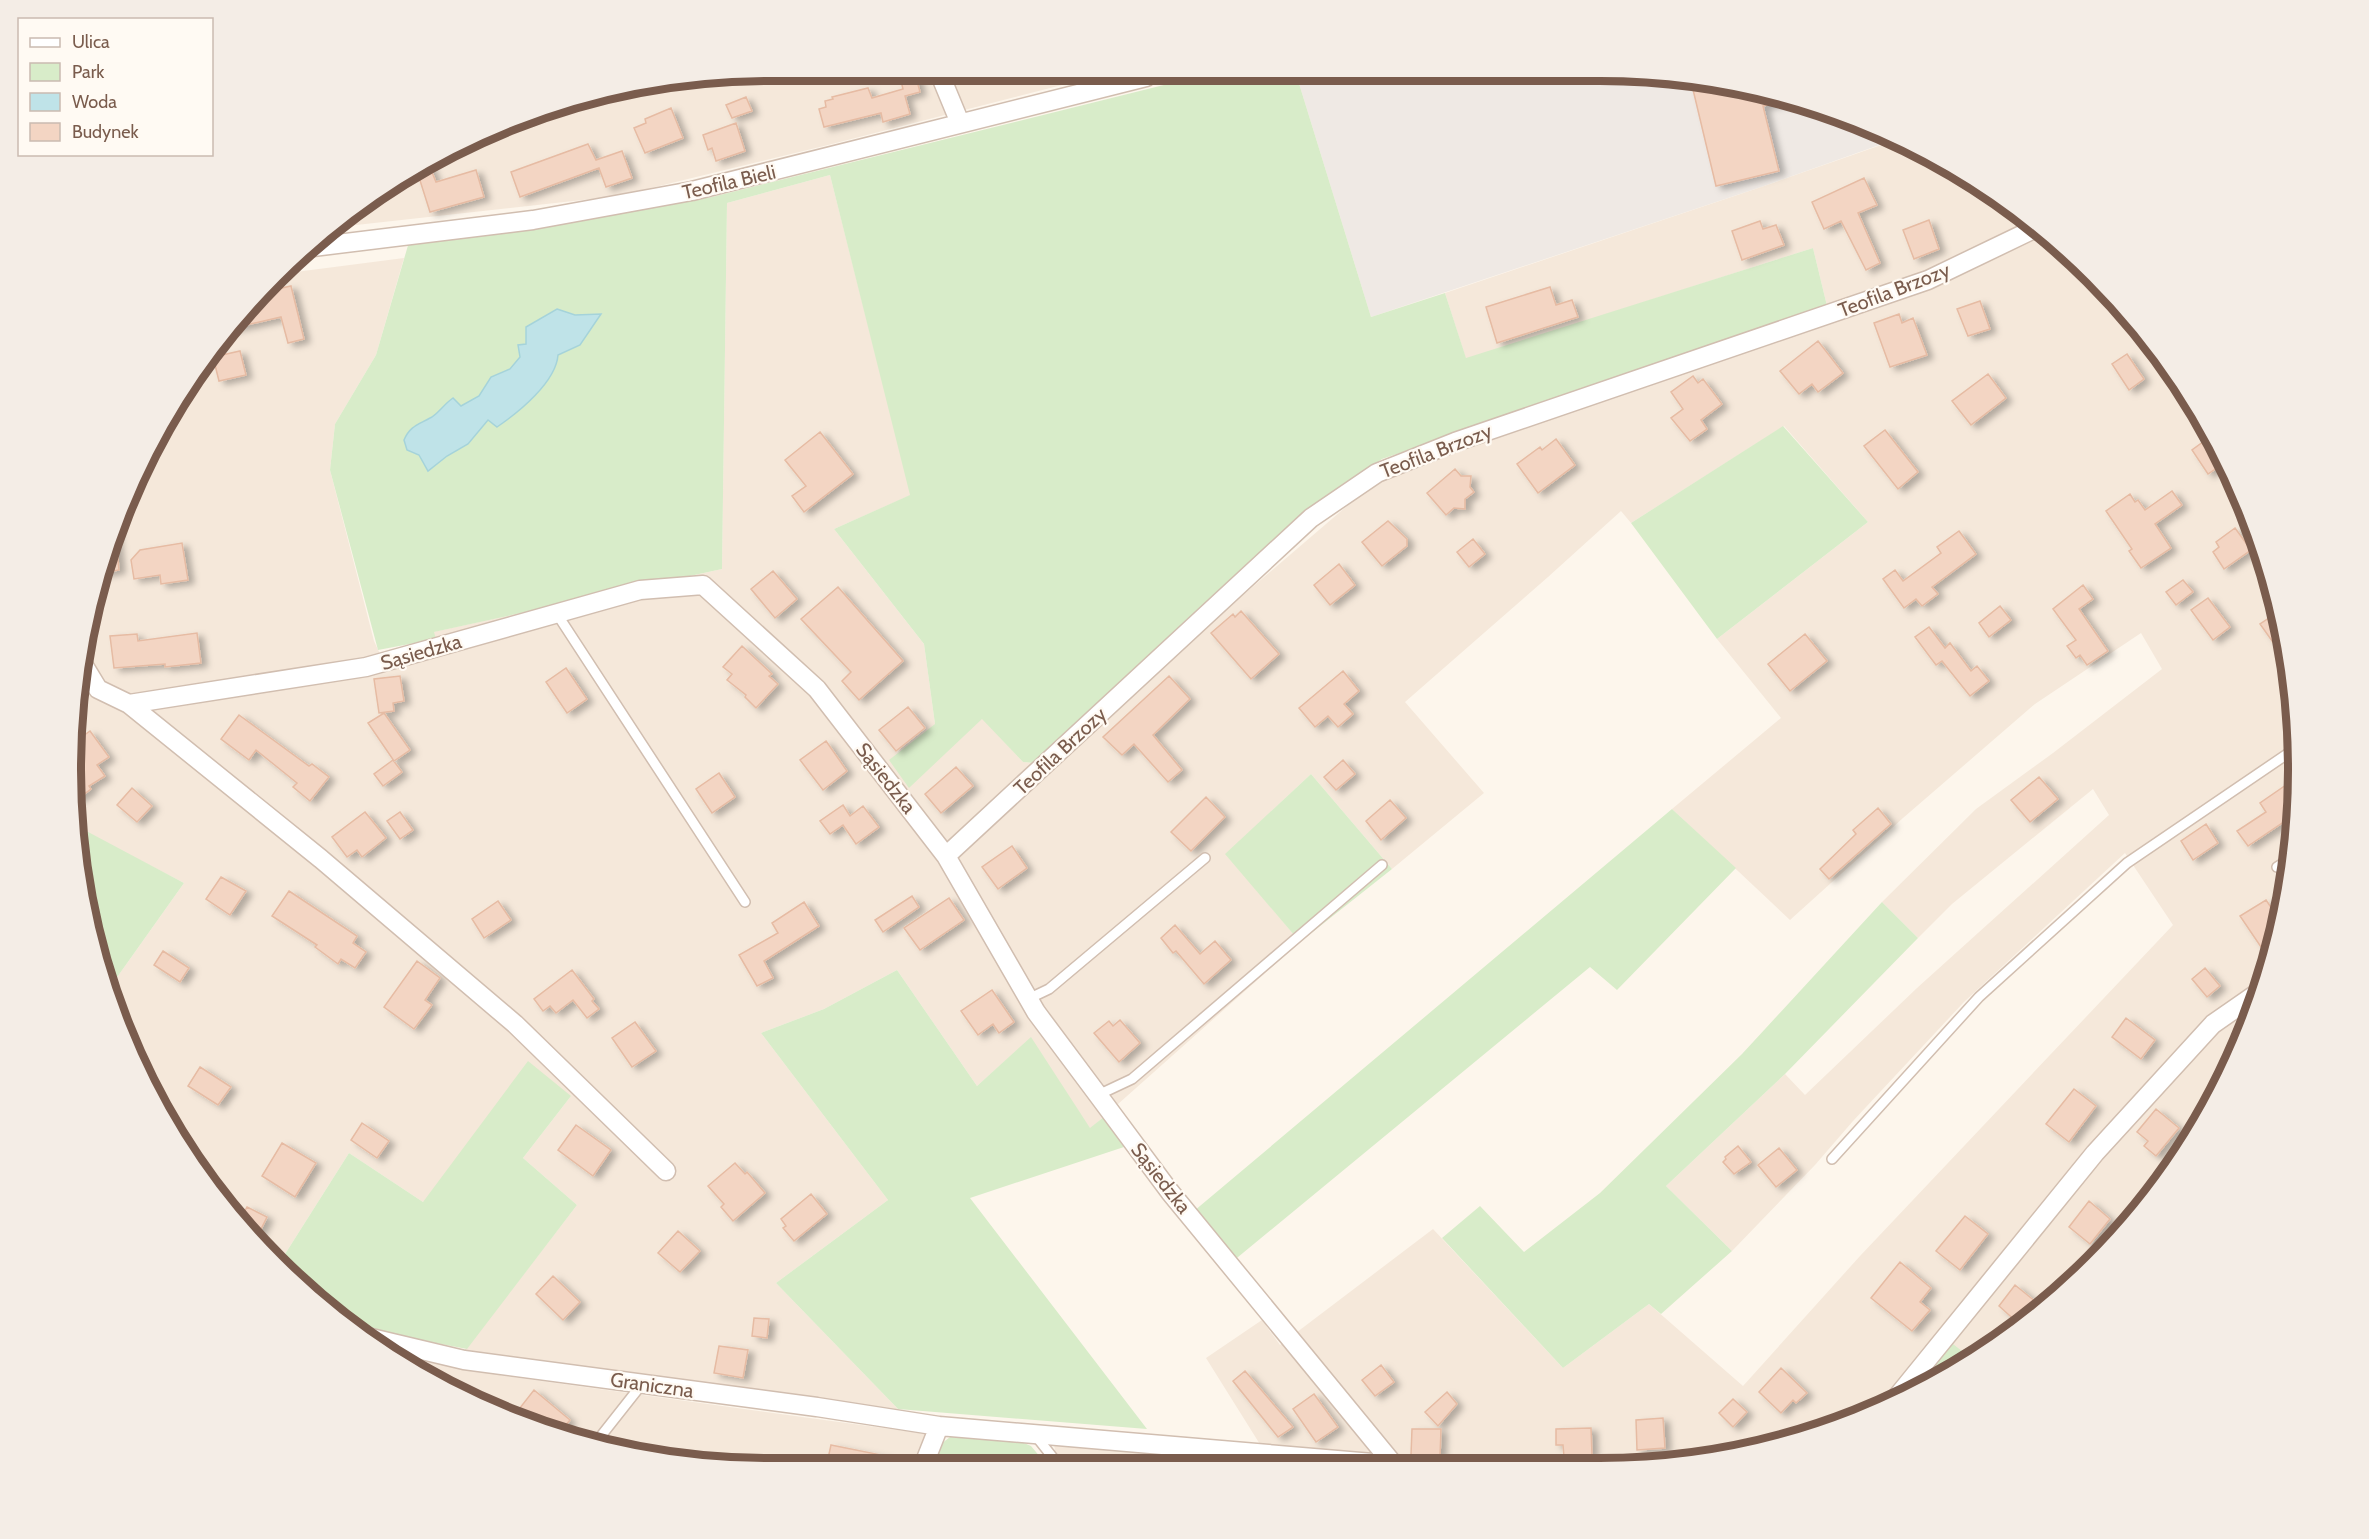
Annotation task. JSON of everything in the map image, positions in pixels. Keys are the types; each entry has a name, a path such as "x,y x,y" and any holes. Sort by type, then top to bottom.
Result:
{"street":[{"path":"943,81 960,123"},
{"name":"Teofila Bieli","path":"323,246 533,220 681,193 842,155 1126,81"},
{"name":"Teofila Brzozy","path":"946,856 1311,518 1377,473 1466,438 1928,280 2029,231"},
{"name":"Sąsiedzka","path":"129,704 366,667 640,590 703,585 817,689 946,856 1028,999 1098,1095 1170,1192 1387,1458"},
{"path":"88,673 98,689 129,704 321,859 515,1024 666,1171"},
{"path":"1906,1386 2095,1153 2213,1024 2248,1000"},
{"name":"Graniczna","path":"386,1342 464,1360 939,1426 1312,1458"},
{"path":"926,1458 939,1426"}],"lane":[{"path":"557,614 745,902"},
{"path":"1832,1160 1979,997 2127,863 2288,754"},
{"path":"1028,999 1049,989 1205,858"},
{"path":"2277,867 2281,864"},
{"path":"1098,1095 1132,1079 1382,865"},
{"path":"600,1437 643,1384"},
{"path":"1033,1434 1053,1458"}],"shaded area":[{"path":"1077,81 828,145 618,196 346,226 425,173 506,133 591,104 635,94 724,82"},
{"path":"1298,81 1645,82 1734,94 1778,104 1863,133 1885,143 1764,186 1371,317"},
{"path":"1884,144 1944,173 2019,223 2086,283 2117,316 2146,350 2172,387 2217,465 2236,506 2251,548 2265,591 2275,635 2287,724 2287,815 2275,904 2265,948 2236,1033 2196,1114 2146,1189 2086,1256 2019,1316 1944,1366 1863,1406 1821,1421 1778,1435 1689,1452 1645,1457 1600,1458 1269,1458 1206,1358 1262,1320 1280,1345 1433,1229 1563,1368 1649,1304 1743,1386 1860,1256 2173,925 2125,853 1964,1002 1815,1165 1732,1251 1666,1186 1785,1074 1805,1095 1917,988 2109,815 2093,789 1952,904 1918,938 1882,902 1976,809 2162,669 2141,633 2035,704 1790,920 1672,809 1781,718 1717,639 1868,522 1784,426 1631,523 1621,511 1405,702 1484,793 1392,869 1311,774 1226,854 1300,942 1090,1129 1031,1038 977,1086 897,970 824,1009 761,1033 888,1200 776,1283 898,1409 958,1430 455,1363 577,1205 523,1158 571,1096 423,1202 349,1153 284,1256 223,1189 173,1114 133,1033 115,981 184,883 84,831 81,770 82,724 87,680 104,591 133,506 152,465 173,425 223,350 295,272 404,258 376,355 335,424 330,470 374,641 386,667 442,653 433,632 722,569 727,203 830,175 911,495 834,529 924,644 935,724 983,719 1023,762 1059,765 1165,662 1382,476 1422,466 1455,448 1827,306 1813,248 1466,359 1445,293"},
{"path":"402,1351 504,1376 927,1434 917,1458 724,1457 635,1445 591,1435 506,1406 465,1387"},
{"path":"1054,1444 1201,1458 1061,1458 1055,1451"}],"green space":[{"path":"1180,81 1298,81 1371,317 1445,293 1466,358 1813,248 1827,306 1382,459 1302,514 1035,763 1023,762 982,719 909,788 889,760 935,724 924,644 834,529 910,495 830,175 727,203 722,569 434,632 436,639 378,650 330,470 335,424 376,355 409,242 712,197"},
{"path":"1783,426 1868,522 1717,639 1631,523"},
{"path":"1311,774 1392,869 1300,942 1225,854"},
{"path":"1672,809 1736,868 1617,990 1590,967 1232,1262 1194,1211"},
{"path":"84,830 184,883 115,981 94,904"},
{"path":"1882,902 1918,938 1785,1074 1666,1186 1732,1251 1661,1314 1649,1304 1563,1368 1442,1238 1480,1206 1524,1252 1600,1193 1742,1054"},
{"path":"897,970 977,1086 1031,1037 1090,1128 1105,1116 1124,1147 970,1198 1147,1429 898,1409 776,1283 888,1200 761,1033 824,1009"},
{"path":"528,1061 571,1096 523,1158 577,1205 467,1349 370,1330 350,1316 284,1256 349,1153 423,1202"},
{"path":"1949,1341 1965,1353 1944,1366 1923,1377"},
{"path":"950,1437 1015,1439 1031,1446 1041,1458 937,1458 941,1444"}],"water":[{"path":"557,309 575,315 601,314 580,345 558,355 551,376 525,405 497,427 488,420 468,444 447,456 428,471 419,455 407,450 404,440 409,432 415,426 433,417 453,398 461,406 479,396 491,377 510,369 520,357 518,345 526,344 526,327"}],"building":[{"path":"901,81 917,81 920,92 905,96 910,114 883,122 881,113 824,127 819,109 826,107 825,101 833,99 832,97 868,88 872,98 903,89"},
{"path":"1693,88 1775,103 1763,106 1779,171 1716,186"},
{"path":"746,97 752,111 732,118 726,105"},
{"path":"671,108 683,138 645,153 634,128 646,123 645,119"},
{"path":"736,123 745,151 716,161 712,148 708,150 703,135"},
{"path":"588,144 596,160 622,151 632,178 606,187 599,168 520,197 511,172"},
{"path":"431,170 436,182 476,170 484,197 430,212 419,177"},
{"path":"1864,178 1877,205 1858,213 1880,263 1866,270 1841,221 1824,229 1812,202"},
{"path":"1929,220 1939,249 1914,259 1903,230"},
{"path":"1760,221 1763,229 1776,225 1784,245 1742,260 1732,231"},
{"path":"291,286 304,339 288,343 281,317 244,326 277,289"},
{"path":"1550,287 1556,305 1572,300 1578,317 1497,343 1486,307"},
{"path":"1980,301 1990,329 1968,336 1957,309"},
{"path":"1899,314 1902,323 1913,318 1927,355 1890,367 1874,323"},
{"path":"1818,341 1843,373 1818,392 1812,384 1799,394 1780,371"},
{"path":"240,351 246,375 219,381 214,362 219,356"},
{"path":"2127,354 2144,379 2129,390 2112,364"},
{"path":"1988,374 2006,398 1971,425 1952,401"},
{"path":"1693,376 1698,383 1703,379 1722,404 1701,420 1707,429 1690,441 1671,418 1683,409 1671,392"},
{"path":"1885,430 1918,472 1898,489 1864,446"},
{"path":"820,432 853,474 804,512 792,496 806,486 785,460"},
{"path":"1556,439 1575,465 1538,493 1517,464 1540,447 1542,450"},
{"path":"2204,441 2218,467 2208,474 2192,450"},
{"path":"1455,469 1461,476 1471,476 1470,487 1474,492 1465,499 1465,509 1454,508 1446,515 1427,493"},
{"path":"2172,491 2182,505 2155,524 2171,548 2141,568 2129,551 2132,549 2106,511 2130,494 2135,502 2138,500 2145,510"},
{"path":"1388,521 1407,539 1407,546 1382,566 1362,542"},
{"path":"2235,528 2251,550 2224,569 2213,552 2219,547 2216,542"},
{"path":"1959,531 1976,554 1932,587 1938,594 1922,606 1916,599 1904,608 1883,579 1895,570 1903,581 1941,553 1937,547"},
{"path":"1473,539 1485,554 1469,567 1457,552"},
{"path":"182,543 188,580 161,584 160,575 134,579 131,560 140,550"},
{"path":"117,551 119,570 110,572"},
{"path":"1339,564 1355,585 1330,605 1314,585"},
{"path":"773,571 797,599 775,618 751,589"},
{"path":"2183,580 2193,592 2176,605 2166,592"},
{"path":"2083,585 2093,599 2079,609 2108,651 2087,665 2080,655 2076,658 2067,646 2076,640 2053,609"},
{"path":"838,587 903,661 859,700 842,681 851,672 801,619"},
{"path":"2208,598 2230,627 2213,640 2191,610"},
{"path":"2000,606 2011,620 1989,637 1979,623"},
{"path":"1241,611 1279,654 1251,679 1211,633 1233,614 1235,617"},
{"path":"2271,617 2277,648 2260,624"},
{"path":"1929,627 1945,648 1950,643 1971,671 1977,666 1989,681 1970,696 1942,661 1936,665 1915,637"},
{"path":"197,633 201,663 165,667 165,664 114,668 110,636 137,634 138,641"},
{"path":"1805,634 1827,661 1790,691 1768,664"},
{"path":"742,646 772,674 769,676 778,684 756,708 745,697 746,695 727,680 732,674 723,667"},
{"path":"566,668 587,699 567,713 546,682"},
{"path":"1343,671 1359,691 1344,704 1353,714 1338,727 1328,716 1315,727 1299,708"},
{"path":"400,676 404,701 393,703 394,711 379,713 374,679"},
{"path":"1169,676 1190,699 1153,735 1182,770 1168,782 1134,744 1122,755 1103,737"},
{"path":"908,707 925,728 896,751 879,730"},
{"path":"384,713 410,750 394,761 368,723"},
{"path":"239,715 309,766 312,764 329,777 310,801 293,787 297,783 256,750 249,760 221,739"},
{"path":"90,731 109,757 97,765 105,776 89,786 91,789 82,796 81,770 82,737"},
{"path":"826,741 847,771 823,790 800,760"},
{"path":"393,760 402,772 383,786 374,774"},
{"path":"1343,760 1355,774 1336,790 1324,777"},
{"path":"956,767 973,786 941,813 925,794"},
{"path":"719,773 735,797 712,813 696,789"},
{"path":"2039,777 2058,799 2030,822 2011,800"},
{"path":"2286,785 2288,787 2286,820 2248,846 2237,831 2266,812 2260,803"},
{"path":"132,788 152,806 137,822 117,805"},
{"path":"1206,797 1225,817 1191,851 1171,832"},
{"path":"1390,800 1406,818 1381,840 1366,821"},
{"path":"843,805 850,816 863,806 879,827 856,844 843,825 830,834 820,821"},
{"path":"1878,808 1891,824 1829,879 1820,869 1856,834 1853,830"},
{"path":"365,812 386,838 362,857 357,850 347,857 332,837"},
{"path":"400,812 413,830 400,839 387,821"},
{"path":"2206,824 2218,843 2193,860 2181,841"},
{"path":"1012,846 1027,868 998,889 982,867"},
{"path":"221,877 246,891 230,915 206,899"},
{"path":"289,891 357,936 353,943 366,952 355,968 341,959 338,964 315,947 317,945 272,916"},
{"path":"912,896 919,907 883,932 875,920"},
{"path":"949,898 964,920 920,950 904,928"},
{"path":"2266,900 2273,911 2266,944 2261,947 2240,916"},
{"path":"498,901 511,920 484,938 472,919"},
{"path":"804,902 819,926 764,961 773,978 757,986 739,955 778,933 772,923"},
{"path":"1175,925 1200,954 1215,941 1231,960 1204,984 1176,951 1173,953 1161,938"},
{"path":"163,951 189,968 180,982 154,965"},
{"path":"417,961 440,978 425,1000 432,1005 414,1029 384,1007"},
{"path":"2205,968 2220,986 2207,997 2192,979"},
{"path":"572,970 599,1009 587,1018 573,1000 556,1013 550,1006 543,1011 534,999"},
{"path":"992,990 1014,1022 999,1033 993,1024 978,1035 961,1011"},
{"path":"2126,1018 2155,1040 2141,1059 2112,1037"},
{"path":"1120,1020 1140,1043 1119,1062 1094,1033 1109,1021 1113,1026"},
{"path":"635,1022 656,1051 632,1067 612,1038"},
{"path":"200,1067 231,1087 218,1105 188,1086"},
{"path":"2074,1089 2096,1106 2069,1142 2046,1124"},
{"path":"2156,1109 2179,1128 2156,1156 2144,1146 2148,1141 2137,1132"},
{"path":"362,1123 389,1141 377,1158 351,1140"},
{"path":"576,1125 611,1150 593,1176 558,1150"},
{"path":"282,1143 316,1163 295,1197 262,1176"},
{"path":"1738,1146 1751,1162 1734,1174 1723,1162 1725,1157"},
{"path":"1779,1148 1797,1170 1776,1187 1758,1165"},
{"path":"735,1163 745,1174 747,1172 765,1193 733,1221 721,1207 724,1204 708,1186"},
{"path":"811,1194 827,1214 794,1241 783,1228 786,1226 781,1219"},
{"path":"2089,1201 2110,1219 2090,1244 2069,1227"},
{"path":"247,1207 267,1217 260,1231 252,1223 244,1213"},
{"path":"1965,1216 1988,1234 1960,1270 1936,1251"},
{"path":"678,1231 700,1251 680,1272 658,1253"},
{"path":"1900,1262 1931,1288 1920,1302 1930,1310 1912,1331 1871,1298"},
{"path":"553,1276 580,1302 563,1320 536,1294"},
{"path":"2015,1285 2036,1302 2014,1320 1999,1306"},
{"path":"754,1318 769,1319 767,1338 752,1336"},
{"path":"719,1346 748,1350 743,1378 714,1373"},
{"path":"1381,1365 1394,1382 1375,1396 1362,1380"},
{"path":"1781,1368 1807,1393 1796,1403 1793,1400 1781,1413 1759,1392"},
{"path":"1245,1371 1293,1427 1278,1437 1233,1381"},
{"path":"534,1390 570,1420 565,1426 518,1410"},
{"path":"1447,1392 1457,1404 1438,1426 1425,1412"},
{"path":"1314,1394 1338,1427 1316,1442 1293,1409"},
{"path":"1733,1399 1747,1412 1733,1427 1719,1413"},
{"path":"1663,1418 1665,1448 1637,1450 1636,1420"},
{"path":"1591,1428 1592,1455 1564,1457 1563,1445 1556,1445 1556,1429"},
{"path":"1412,1429 1441,1429 1440,1456 1411,1455"},
{"path":"831,1445 886,1456 886,1458 828,1458"}]}
